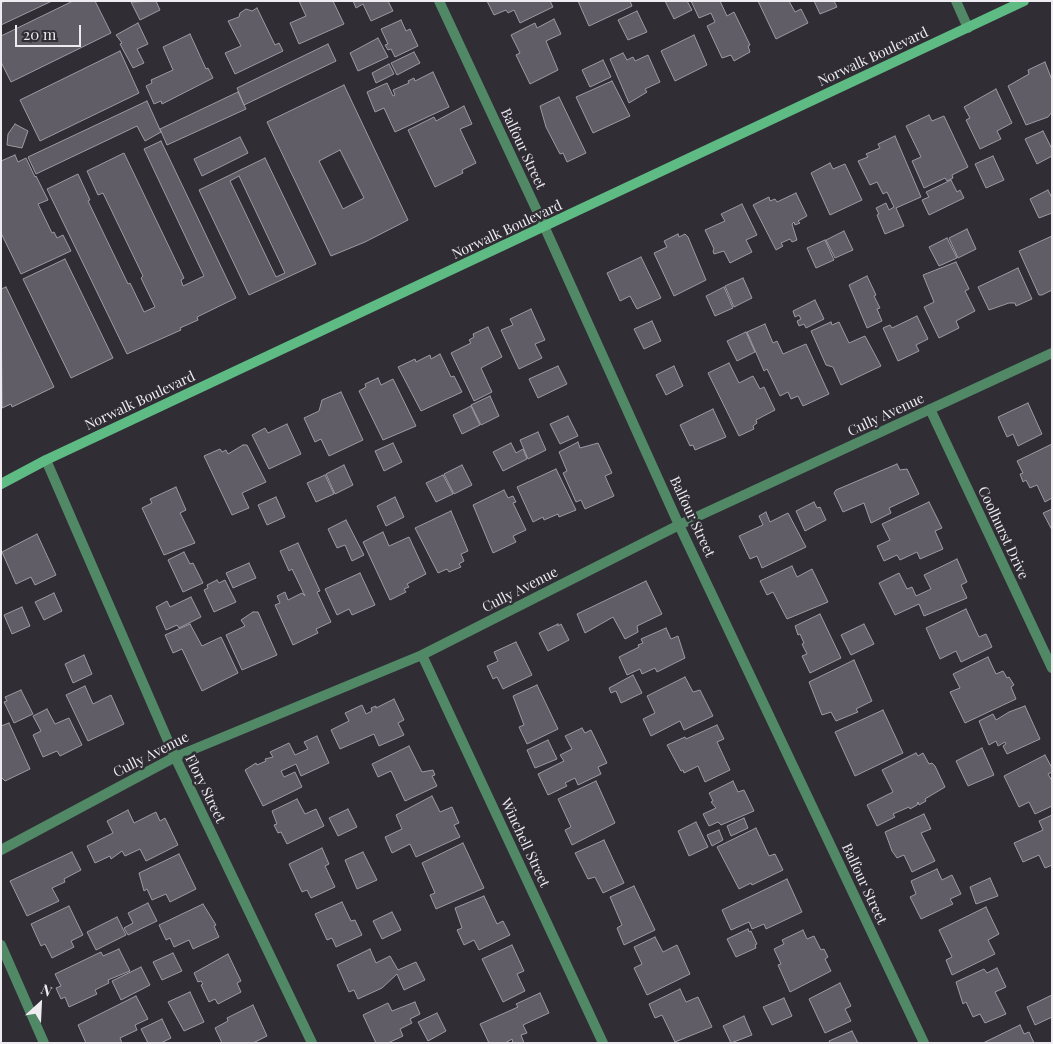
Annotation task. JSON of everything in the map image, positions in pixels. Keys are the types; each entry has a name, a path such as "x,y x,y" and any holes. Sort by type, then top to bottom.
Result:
{"main road":[{"name":"Norwalk Boulevard","path":"1,484 46,460 546,228 1024,1"}],"street":[{"name":"Balfour Street","path":"439,1 546,228 679,525 924,1043"},
{"path":"956,1 968,28"},
{"name":"Cully Avenue","path":"1,850 174,757 422,655 679,525 1052,353"},
{"name":"Coolhurst Drive","path":"930,409 1052,668"},
{"name":"Flory Street","path":"46,460 174,757 312,1043"},
{"name":"Winchell Street","path":"422,655 603,1043"},
{"path":"1,945 44,1043"}],"building":[{"path":"5,1 52,1 1,25 1,3"},
{"path":"73,1 95,1 111,33 11,82 1,62 1,36"},
{"path":"156,1 160,10 140,20 131,2"},
{"path":"299,1 333,1 344,24 299,44 290,23 306,16"},
{"path":"353,1 388,1 393,11 371,21 363,4 356,8"},
{"path":"487,1 550,1 553,7 520,23 514,10 508,13 506,10 494,15"},
{"path":"578,1 630,1 632,6 589,26"},
{"path":"665,1 687,1 692,10 674,19"},
{"path":"691,1 720,1 727,16 734,12 750,45 748,46 750,52 734,61 731,55 722,58 707,26 715,22 711,13 699,18"},
{"path":"758,1 789,1 795,12 801,9 808,23 776,39"},
{"path":"814,1 834,1 837,7 820,14"},
{"path":"257,8 275,45 279,43 283,51 235,74 225,53 241,46 228,21 239,17 240,13 246,9 252,11"},
{"path":"637,11 647,32 628,40 618,20"},
{"path":"554,19 561,34 546,41 558,70 530,84 516,55 520,53 511,35 535,23 537,28"},
{"path":"401,20 406,31 410,29 418,46 395,57 391,49 388,50 385,45 388,44 381,29"},
{"path":"138,23 148,44 137,49 144,63 133,68 120,44 122,43 116,35"},
{"path":"190,34 206,69 208,68 213,78 162,104 161,101 154,104 146,86 152,83 151,80 173,70 163,47"},
{"path":"694,35 707,65 675,81 661,51"},
{"path":"378,38 388,57 358,71 350,53"},
{"path":"328,44 336,61 244,105 237,88"},
{"path":"120,51 139,93 40,141 20,100"},
{"path":"414,52 420,63 397,75 391,63"},
{"path":"623,53 627,60 633,57 635,61 648,55 660,82 645,89 647,92 629,103 610,59"},
{"path":"603,60 611,77 590,87 582,70"},
{"path":"1045,62 1052,80 1052,112 1048,117 1026,125 1008,86 1029,74 1028,70"},
{"path":"389,64 394,74 376,83 372,73"},
{"path":"433,72 449,107 395,132 384,108 375,112 367,92 387,83 393,96 395,95 393,90 409,83 408,81 414,78 415,81"},
{"path":"612,81 630,116 593,133 576,97"},
{"path":"344,85 408,220 365,242 331,256 267,122","holes":["340,150 364,198 343,209 319,161"]},
{"path":"996,89 1012,123 997,131 1001,139 980,149 966,120 970,118 964,107"},
{"path":"238,92 246,109 167,145 160,129"},
{"path":"559,97 586,153 567,162 563,153 560,154 546,127 540,106"},
{"path":"147,101 161,132 145,141 137,126 36,174 28,157"},
{"path":"464,106 472,124 460,129 476,163 462,170 463,173 435,187 408,130 434,117 436,121"},
{"path":"929,115 932,121 944,116 968,167 952,175 953,178 947,181 945,178 924,188 912,161 921,157 906,126"},
{"path":"15,124 28,131 22,148 7,145 8,134"},
{"path":"1043,131 1052,149 1052,156 1037,164 1025,139"},
{"path":"895,136 921,197 896,208 904,226 885,234 876,208 886,203 889,210 894,207 887,192 883,194 877,182 870,185 858,161 868,157 866,154 880,148 878,144"},
{"path":"240,137 248,153 202,176 194,159"},
{"path":"161,141 236,298 197,317 198,320 180,328 181,330 127,354 47,189 78,174 90,200 88,201 128,284 130,283 144,312 155,307 141,278 143,276 103,193 98,195 87,171 124,153 184,278 181,280 183,286 204,276 144,149"},
{"path":"15,155 18,162 26,158 48,200 38,204 52,233 54,232 57,238 63,235 71,251 21,274 1,233 1,161"},
{"path":"993,156 1004,180 986,188 975,164"},
{"path":"265,158 316,264 249,295 199,190","holes":["239,176 285,273 276,277 230,181"]},
{"path":"830,163 833,169 845,164 862,200 830,215 811,173"},
{"path":"951,180 957,192 960,190 964,198 929,215 922,200 929,197 926,192"},
{"path":"1048,190 1052,198 1052,213 1039,218 1030,199"},
{"path":"796,193 807,216 798,221 800,223 795,225 794,222 792,224 797,240 792,242 790,239 781,243 783,246 776,250 753,205 769,197 770,201 775,199 777,202"},
{"path":"742,204 757,235 746,240 752,252 730,263 724,251 714,254 714,249 705,230 725,221 721,214"},
{"path":"967,229 976,249 958,258 949,238"},
{"path":"844,231 853,250 835,258 826,240"},
{"path":"678,234 679,237 685,234 688,237 706,280 674,296 654,253 667,247 664,241"},
{"path":"1052,236 1052,290 1039,295 1019,251"},
{"path":"947,238 957,258 939,266 929,247"},
{"path":"825,240 834,260 816,268 807,248"},
{"path":"641,257 661,298 637,309 630,296 620,301 607,273"},
{"path":"65,259 113,358 71,378 23,279"},
{"path":"956,262 969,289 965,291 975,311 956,321 959,328 939,338 924,307 934,302 923,275"},
{"path":"1018,268 1032,299 1016,306 1015,303 1009,303 989,310 978,287"},
{"path":"867,276 876,295 874,296 880,308 877,309 882,321 867,328 849,285"},
{"path":"743,278 752,298 734,307 725,286"},
{"path":"6,287 54,387 12,407 11,404 2,408 1,289"},
{"path":"724,287 733,308 715,316 706,296"},
{"path":"815,300 824,319 806,328 804,324 799,326 797,321 801,319 799,315 795,317 793,311"},
{"path":"531,309 545,340 535,344 542,358 519,369 501,330 513,325 510,319"},
{"path":"917,316 928,339 916,345 919,351 898,361 883,328 890,325 892,328"},
{"path":"652,321 661,341 644,349 634,329"},
{"path":"831,322 832,325 839,322 849,343 865,336 881,366 841,385 833,367 826,365 811,331"},
{"path":"765,324 773,343 777,341 783,354 806,344 829,394 803,406 798,396 791,399 788,392 780,396 767,369 764,371 747,332"},
{"path":"488,327 502,357 481,368 492,392 474,401 451,353 471,343 469,340 474,337 473,334"},
{"path":"746,332 755,352 737,361 727,341"},
{"path":"440,354 451,377 454,376 462,392 421,411 398,367 415,359 416,362 430,355 431,359"},
{"path":"729,363 739,383 753,376 760,389 764,387 775,410 756,420 757,423 753,426 754,429 739,436 708,373"},
{"path":"558,366 567,384 538,398 529,379"},
{"path":"674,366 683,386 666,395 656,375"},
{"path":"378,378 381,385 393,379 416,426 383,440 359,391 366,387 365,384"},
{"path":"341,392 363,440 329,456 321,439 315,442 304,418 319,411 322,400"},
{"path":"490,396 499,416 481,425 471,405"},
{"path":"1028,403 1042,434 1018,446 1013,434 1007,437 998,417"},
{"path":"471,406 480,425 462,434 453,415"},
{"path":"713,409 726,437 695,450 693,445 690,446 680,425"},
{"path":"568,416 578,436 560,444 550,424"},
{"path":"287,424 301,454 269,469 252,435 265,428 268,433"},
{"path":"538,432 546,450 528,459 520,440"},
{"path":"578,442 580,448 598,443 612,473 605,476 614,496 585,509 581,500 576,502 563,473 567,471 559,452"},
{"path":"393,443 402,462 384,471 375,451"},
{"path":"511,443 516,453 523,449 527,459 503,471 493,452"},
{"path":"1052,444 1052,498 1045,502 1037,485 1030,488 1026,480 1023,482 1020,474 1023,473 1017,461"},
{"path":"243,445 247,445 266,482 242,493 249,508 232,515 204,456 220,449 222,452 226,450 228,454"},
{"path":"897,464 900,470 907,469 919,494 889,508 891,513 871,523 864,503 843,512 834,493 836,490"},
{"path":"344,465 353,485 335,494 326,474"},
{"path":"462,465 472,485 454,494 444,474"},
{"path":"556,469 576,510 559,517 558,514 544,520 543,517 533,522 517,487"},
{"path":"325,475 334,494 316,502 307,483"},
{"path":"443,475 453,494 436,502 426,483"},
{"path":"176,487 186,510 180,513 195,543 164,555 142,508 152,503 150,499"},
{"path":"504,490 508,498 513,496 516,502 513,503 526,530 513,536 516,542 493,553 473,505"},
{"path":"276,497 285,517 267,525 258,505"},
{"path":"395,497 404,517 386,526 377,506"},
{"path":"814,502 817,508 820,507 826,520 805,531 796,511"},
{"path":"929,502 942,528 935,531 943,549 920,559 917,552 900,560 897,555 884,561 877,546 890,540 882,524"},
{"path":"1052,509 1052,530 1043,513"},
{"path":"451,511 468,551 461,554 464,561 459,564 461,567 449,572 447,569 438,573 415,528"},
{"path":"766,512 770,522 788,513 806,547 762,568 757,556 750,559 739,536 763,525 759,516"},
{"path":"346,520 364,555 352,561 345,545 337,548 328,529"},
{"path":"383,532 389,546 409,537 426,574 407,584 409,587 404,589 406,592 390,600 363,542"},
{"path":"37,534 56,575 35,585 31,577 16,584 2,552"},
{"path":"298,543 320,591 317,592 331,622 316,629 318,633 293,645 275,605 280,603 277,596 285,592 288,600 302,593 305,596 292,569 289,571 280,551"},
{"path":"184,552 190,564 193,563 203,583 183,592 168,560"},
{"path":"957,559 967,582 961,585 967,598 924,616 919,604 895,615 879,583 899,573 907,589 912,587 916,596 931,589 924,575"},
{"path":"249,563 256,578 233,588 226,573"},
{"path":"792,566 797,577 812,569 828,602 787,619 773,592 767,595 760,581"},
{"path":"360,573 375,605 352,615 349,609 337,615 325,589"},
{"path":"217,580 219,583 225,580 236,602 214,612 204,590 208,588 207,585"},
{"path":"646,581 662,614 637,626 638,632 625,639 613,617 585,633 577,614"},
{"path":"54,593 62,611 44,620 35,602"},
{"path":"191,597 201,617 179,628 177,625 166,630 156,607 167,601 170,607"},
{"path":"22,607 30,626 12,634 4,615"},
{"path":"966,609 979,637 986,634 992,647 961,662 956,651 940,659 926,628"},
{"path":"253,612 258,612 277,655 242,670 226,635 245,626 241,620"},
{"path":"820,614 841,658 810,673 802,656 807,654 802,644 804,643 800,634 798,635 795,626"},
{"path":"190,624 202,646 221,637 238,673 202,691 182,649 173,653 165,635"},
{"path":"558,624 558,626 561,624 569,640 548,651 539,633"},
{"path":"864,624 874,644 851,655 841,635"},
{"path":"666,628 671,639 678,636 685,658 657,672 655,668 642,674 640,669 627,675 619,657 639,647 638,645 643,643 641,639"},
{"path":"516,642 532,675 503,689 497,677 493,679 487,666 498,661 494,652"},
{"path":"84,655 92,674 73,683 65,664"},
{"path":"988,657 996,674 1003,671 1007,678 1009,677 1014,685 1011,687 1016,699 965,723 950,692 960,688 953,674"},
{"path":"854,660 872,701 856,709 858,712 836,721 831,712 822,715 809,682"},
{"path":"633,675 642,693 621,703 616,691 611,693 609,688"},
{"path":"685,677 693,692 700,690 713,716 684,730 680,721 651,736 643,719 655,713 647,696"},
{"path":"537,685 558,729 527,744 519,727 524,725 513,696"},
{"path":"85,686 93,704 111,695 124,724 88,741 66,695"},
{"path":"21,690 33,714 14,723 4,702 7,701 5,697"},
{"path":"394,699 404,720 398,723 404,735 379,746 374,734 340,749 331,730 349,721 345,713 362,705 366,714 372,711 371,708 376,706 376,708"},
{"path":"1025,706 1040,739 1007,754 1003,746 1006,744 1005,742 998,746 996,741 989,745 979,721 993,714 996,720 1009,712"},
{"path":"47,709 55,724 69,718 82,745 60,756 57,751 43,757 33,735 41,731 33,716"},
{"path":"883,710 903,753 855,776 835,732"},
{"path":"9,723 30,769 5,781 1,777 1,726"},
{"path":"717,725 724,739 717,742 730,770 705,782 698,766 684,773 683,770 681,771 667,745"},
{"path":"582,728 585,733 591,730 607,763 598,767 601,774 578,785 575,778 565,783 567,786 548,795 538,774 564,761 560,755 572,749 565,736"},
{"path":"317,736 329,763 301,776 296,764 281,771 284,777 295,772 302,787 263,806 245,770 256,763 257,765 266,761 265,759 273,757 270,752 289,743 295,755 308,749 304,742"},
{"path":"548,740 557,759 535,768 527,750"},
{"path":"409,746 422,772 433,770 435,775 432,776 437,786 405,801 391,771 378,777 372,764"},
{"path":"982,748 994,775 968,786 956,761"},
{"path":"916,753 918,756 923,753 929,764 932,763 935,766 945,787 925,799 926,801 919,805 918,802 917,805 910,809 909,807 893,814 895,817 877,826 867,805 893,792 882,770"},
{"path":"1045,755 1052,768 1052,772 1048,774 1052,781 1052,806 1035,814 1029,802 1019,807 1004,776"},
{"path":"596,781 615,823 572,845 565,830 571,827 558,799"},
{"path":"733,781 738,792 744,790 754,811 721,825 718,822 709,826 703,814 716,808 711,802 713,801 709,793"},
{"path":"432,796 440,812 452,807 459,823 454,825 460,837 416,857 410,844 392,853 385,837 402,829 396,815"},
{"path":"297,799 305,814 316,809 324,826 287,844 281,832 278,833 274,825 277,824 272,811"},
{"path":"348,809 357,827 338,836 329,818"},
{"path":"128,810 134,823 156,812 160,821 165,818 178,845 146,861 140,849 125,856 122,851 111,859 110,856 95,863 87,846 113,833 107,821"},
{"path":"924,814 931,829 921,833 935,861 912,872 904,855 897,858 892,851 885,832"},
{"path":"1052,815 1052,865 1045,868 1039,855 1023,862 1014,843 1043,830 1039,821"},
{"path":"744,818 748,828 731,836 727,826"},
{"path":"696,822 708,847 689,856 678,831"},
{"path":"756,828 769,856 775,854 783,870 739,889 717,847"},
{"path":"719,830 723,840 712,846 707,835"},
{"path":"604,840 624,883 603,893 595,877 588,879 575,853"},
{"path":"463,843 484,888 436,909 430,895 435,893 422,863"},
{"path":"322,848 329,864 325,866 335,887 311,898 307,890 302,892 289,864"},
{"path":"72,852 81,870 64,879 65,882 52,888 59,901 27,916 10,881"},
{"path":"363,852 377,880 357,889 345,860"},
{"path":"179,854 196,889 170,902 166,894 152,900 147,889 144,891 139,873"},
{"path":"937,869 942,880 952,875 961,894 950,899 953,904 921,919 910,897 916,894 911,881"},
{"path":"990,878 998,896 976,904 970,887"},
{"path":"787,879 802,912 766,929 764,924 752,929 749,922 731,930 722,910"},
{"path":"634,886 655,930 624,945 617,928 622,925 610,897"},
{"path":"484,896 497,924 503,921 510,935 479,950 474,940 464,945 457,930 462,928 455,908"},
{"path":"342,902 351,921 355,920 362,935 336,947 332,938 327,940 315,914"},
{"path":"148,903 157,921 128,935 124,928 133,923 128,913"},
{"path":"203,904 216,925 214,926 219,937 193,949 189,940 174,947 170,938 166,940 159,925"},
{"path":"69,906 83,935 71,941 74,947 52,958 45,944 41,946 31,924"},
{"path":"986,907 999,934 988,940 995,954 952,975 946,960 952,957 939,930"},
{"path":"392,912 401,930 382,939 373,921"},
{"path":"117,917 126,935 96,950 87,932"},
{"path":"748,929 749,932 751,931 757,944 755,945 756,948 736,957 727,939"},
{"path":"803,930 807,939 814,936 821,950 824,949 828,957 825,959 831,971 790,992 778,965 781,964 774,949 784,944 782,940"},
{"path":"655,937 663,952 677,945 690,974 647,995 634,968 642,964 634,947"},
{"path":"512,945 524,971 517,974 525,991 503,1002 482,959"},
{"path":"119,949 130,971 108,980 109,983 95,990 97,994 69,1007 65,997 61,999 56,988 61,986 55,974 101,952 103,956"},
{"path":"370,949 376,963 390,956 398,970 416,962 425,980 404,990 397,974 382,988 358,999 354,990 349,992 337,965"},
{"path":"173,953 182,971 162,980 153,962"},
{"path":"228,954 241,981 237,983 241,992 218,1004 215,999 209,1002 201,985 203,984 201,981 198,982 194,973"},
{"path":"141,967 150,985 121,1000 112,981"},
{"path":"997,968 1006,987 995,992 1006,1014 985,1023 980,1014 973,1017 966,1002 963,1004 956,982 984,969 987,973"},
{"path":"840,983 851,1006 845,1009 851,1021 825,1033 809,999"},
{"path":"680,989 686,1002 698,997 712,1027 675,1042 662,1015 655,1018 649,1004"},
{"path":"190,992 204,1022 184,1031 168,1002"},
{"path":"540,993 549,1013 523,1025 527,1033 521,1035 524,1043 513,1043 512,1039 505,1043 489,1043 480,1024 518,1007 516,1004"},
{"path":"1052,995 1052,1017 1035,1025 1027,1007"},
{"path":"136,996 148,1019 135,1025 137,1030 120,1038 122,1043 86,1043 78,1025"},
{"path":"784,998 792,1016 772,1025 763,1007"},
{"path":"415,1002 420,1014 410,1019 412,1023 400,1029 403,1036 388,1043 376,1043 363,1015 388,1003 392,1011"},
{"path":"253,1005 267,1036 253,1043 222,1043 215,1028 228,1021 227,1018"},
{"path":"437,1013 446,1031 428,1041 418,1022"},
{"path":"744,1016 752,1035 731,1043 723,1026"},
{"path":"162,1019 171,1038 161,1043 148,1043 141,1029"},
{"path":"1020,1025 1024,1034 1029,1032 1034,1043 983,1043"},
{"path":"852,1031 858,1043 830,1043 829,1041"}]}
